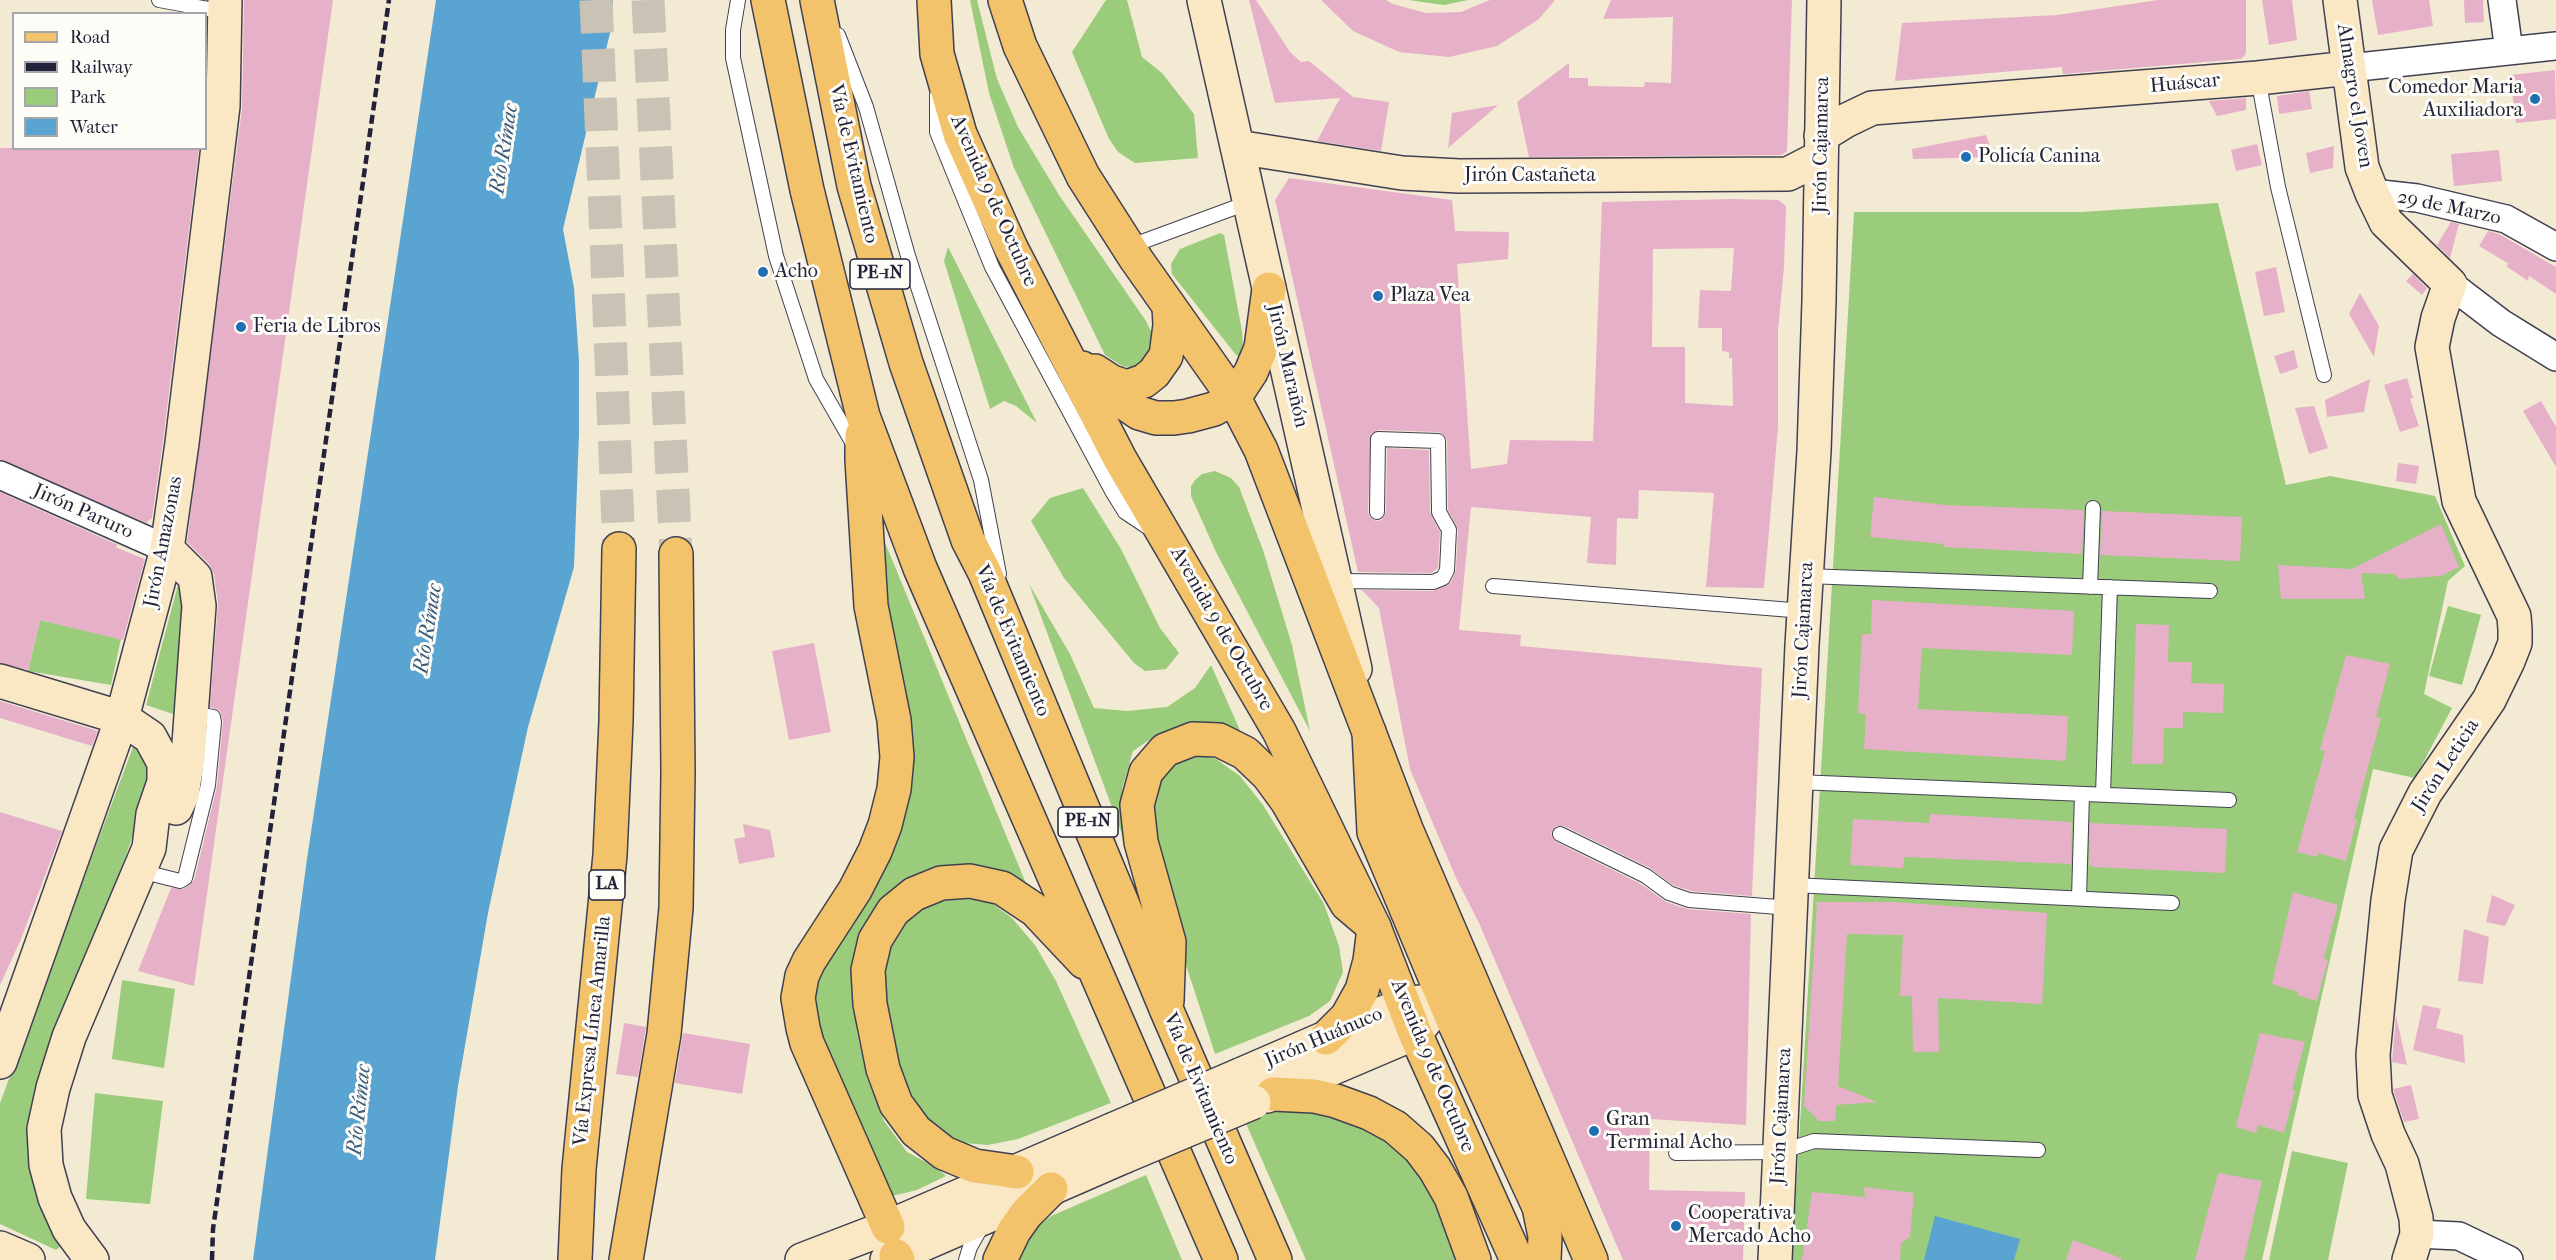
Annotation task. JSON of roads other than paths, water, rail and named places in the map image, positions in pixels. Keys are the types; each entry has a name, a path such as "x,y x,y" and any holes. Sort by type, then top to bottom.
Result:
{"main road":[{"name":"PE-1N","path":"768,0 807,189 863,416 920,568 1102,980 1221,1260"},
{"name":"Vía de Evitamiento","path":"818,0 854,186 906,363 968,540 1275,1260"},
{"name":"Avenida 9 de Octubre","path":"934,0 937,54 965,146 1011,248 1120,459 1172,544 1279,731 1374,927 1410,1018 1517,1260"},
{"path":"1005,0 1020,46 1083,176 1128,247 1234,398 1261,450 1410,840 1591,1260"},
{"path":"1065,352 1123,403 1139,413 1156,418 1188,416 1214,409 1234,398 1251,372 1261,348 1269,289"},
{"path":"1065,352 1112,382 1127,387 1144,381 1154,373 1166,356 1170,325 1169,307"},
{"path":"863,416 862,460 871,606 896,738 894,789 885,825 875,851 855,890 809,961 802,976 798,998 807,1043 892,1251"},
{"name":"Vía Expresa Línea Amarilla","path":"575,1260 579,1169 610,855 616,721 619,549"},
{"path":"626,1260 664,1034 675,908 678,773 676,554"},
{"path":"1369,732 1374,832 1444,999 1539,1207 1545,1236 1544,1260"},
{"path":"1167,1011 1168,942 1141,842 1137,805 1146,772 1165,750 1193,739 1220,740 1245,753 1268,775 1287,801 1347,904 1374,927 1370,962 1362,990 1347,1017 1326,1038"},
{"path":"1017,1172 975,1166 944,1153 916,1131 896,1104 883,1070 870,1004 868,970 875,940 893,911 914,894 941,883 970,881 1002,888 1035,910 1102,980"},
{"path":"1256,1090 1314,1096 1336,1101 1369,1113 1395,1127 1419,1148 1435,1169 1451,1197 1474,1260"},
{"path":"1528,1182 1567,1205"},
{"path":"1000,1260 1014,1231 1026,1214 1051,1189"},
{"path":"634,1204 642,1260"}],"street":[{"name":"Jirón Marañón","path":"1204,0 1369,732"},
{"name":"Jirón Cajamarca","path":"1776,1260 1804,611 1820,302 1824,0"},
{"name":"Almagro el Joven","path":"2340,0 2362,167 2386,222 2450,284 2501,323 2556,357"},
{"path":"2502,0 2508,51"},
{"name":"Jirón Amazonas","path":"0,1062 122,718 167,549 223,106 225,6"},
{"name":"Huáscar","path":"1821,147 1847,120 1872,108 2258,78 2556,46"},
{"name":"Jirón Castañeta","path":"1237,147 1402,173 1459,176 1788,174 1821,147"},
{"name":"29 de Marzo","path":"2372,193 2417,198 2506,219 2556,247"},
{"name":"Jirón Leticia","path":"2413,1247 2416,1218 2405,1175 2375,1095 2373,1055 2388,900 2396,850 2425,793 2489,700 2515,643 2514,616 2459,501 2432,346 2438,318 2450,284"},
{"name":"Jirón Paruro","path":"0,475 167,549"},
{"path":"144,859 164,836 182,795 188,757 199,606 195,577 167,549"},
{"path":"0,681 122,718 150,737 164,763 164,782 153,814 144,859 69,1037 53,1088 44,1129 46,1165 55,1198 69,1229 92,1260"},
{"name":"Jirón Huánuco","path":"892,1251 1017,1172 1118,1143 1256,1090 1410,1018 1444,999"},
{"name":"Jirón Huánuco","path":"1256,1090 1326,1038 1410,1018"},
{"name":"Jirón Huánuco","path":"802,1260 892,1251 987,1217 1051,1189 1118,1143"},
{"path":"2413,1247 2460,1236 2509,1260"},
{"path":"0,1248 28,1260"}],"lane":[{"path":"159,0 225,6"},
{"path":"738,0 733,30 733,58 776,256 816,379 862,460 891,487"},
{"path":"824,0 866,107 908,256 981,480 1009,632"},
{"path":"937,54 937,132 992,267 1099,470 1125,512 1172,544"},
{"path":"2258,78 2278,187 2324,375"},
{"path":"1128,247 1250,202"},
{"path":"1336,581 1433,582 1443,578 1447,570 1449,530 1439,512 1438,441 1378,439 1377,512"},
{"path":"2090,587 2093,508"},
{"path":"1806,576 2210,591"},
{"path":"1493,586 1804,611"},
{"path":"2103,794 2110,588"},
{"path":"144,859 180,881 185,878 208,785 214,722 213,717 191,713"},
{"path":"1797,782 2229,800"},
{"path":"2079,898 2082,794"},
{"path":"1560,834 1646,876 1670,893 1689,900 1791,896 2079,898 2172,903"},
{"path":"1676,1153 1780,1152 1814,1141 2038,1150"},
{"path":"966,1260 970,1247 987,1217"}],"water":[{"name":"Río Rímac","path":"436,0 613,0 610,33 563,229 574,288 579,361 574,567 528,727 488,913 458,1086 435,1260 253,1260 307,859"},
{"path":"1935,1216 2020,1239 2014,1260 1924,1260"}],"tunnel":[{"path":"596,0 619,549"},
{"path":"648,0 676,554"}],"railway":[{"path":"212,1260 213,1229 389,0"}],"place":[{"name":"Comedor Maria Auxiliadora","path":"2535,99"},
{"name":"Policía Canina","path":"1966,157"},
{"name":"Acho","path":"763,272"},
{"name":"Plaza Vea","path":"1378,296"},
{"name":"Feria de Libros","path":"241,327"},
{"name":"Gran Terminal Acho","path":"1594,1131"},
{"name":"Cooperativa Mercado Acho","path":"1676,1226"}]}
